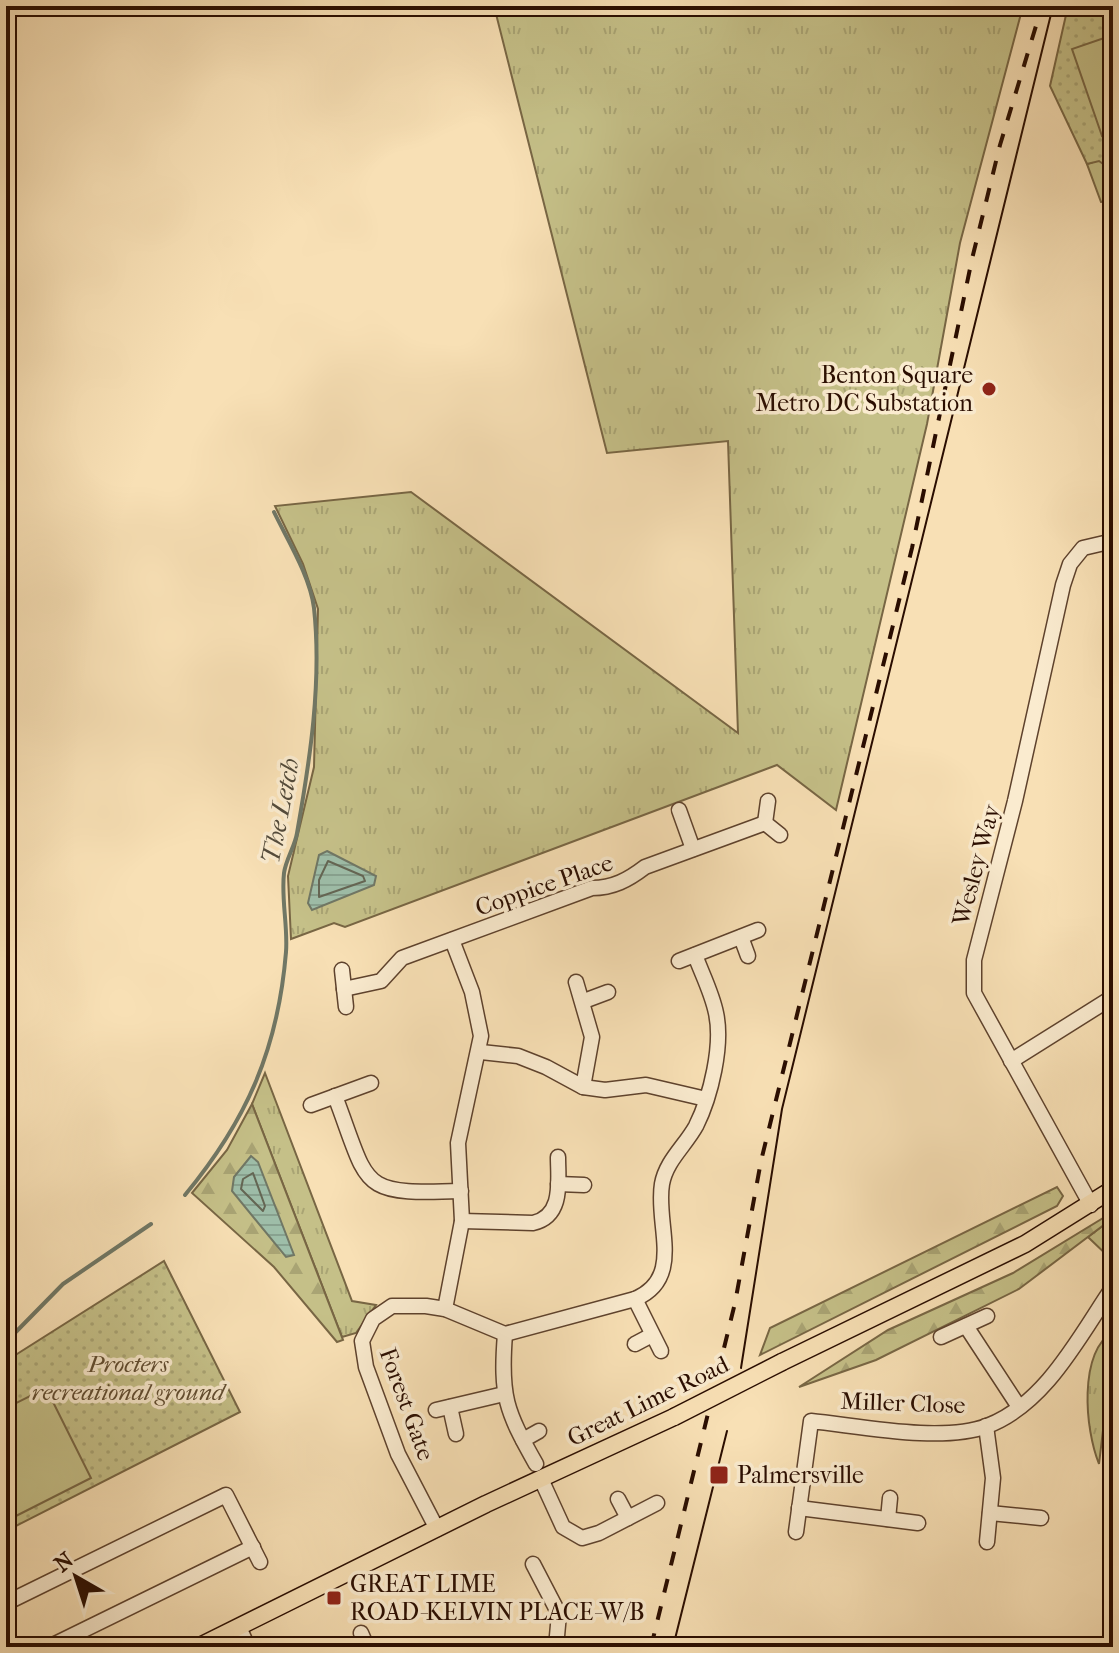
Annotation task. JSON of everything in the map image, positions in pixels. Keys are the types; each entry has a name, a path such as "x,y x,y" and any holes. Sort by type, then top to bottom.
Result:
{"main road":[{"name":"Great Lime Road","path":"198,1647 437,1529 538,1472 674,1417 1025,1244 1113,1189"}],"street":[{"name":"Wesley Way","path":"1091,1205 974,993 974,960 1015,801 1056,609 1070,564 1083,548 1113,541"},
{"path":"768,801 765,823 780,835"},
{"path":"679,810 693,849"},
{"name":"Coppice Place","path":"344,989 381,981 402,958 592,888 606,888 632,878 645,867 765,823"},
{"path":"679,961 758,930"},
{"path":"741,937 748,956"},
{"name":"Coppice Place","path":"452,940 479,1017 481,1052"},
{"path":"657,1503 599,1533 582,1538 572,1535 563,1527 511,1420 504,1394 505,1334 635,1299 653,1288 665,1267 662,1182 672,1160 695,1126 706,1099 718,1026 714,1005 695,955"},
{"path":"342,970 346,1007"},
{"path":"576,982 592,1037 583,1087"},
{"path":"584,1001 608,992"},
{"path":"1011,1061 1113,997"},
{"path":"445,1309 462,1221 458,1143 481,1052 518,1056 583,1087 605,1090 646,1085 706,1099"},
{"path":"311,1105 371,1083"},
{"path":"335,1096 363,1169 376,1185 407,1193 461,1191"},
{"path":"462,1221 539,1222 556,1206 558,1157"},
{"path":"558,1184 584,1185"},
{"name":"Miller Close","path":"796,1532 811,1421 917,1431 955,1431 986,1426 1019,1407 1053,1373 1113,1287"},
{"path":"635,1299 661,1351"},
{"name":"Forest Gate","path":"437,1529 387,1426 363,1358 362,1341 373,1319 392,1306 412,1304 445,1309 505,1334"},
{"path":"941,1337 987,1316"},
{"path":"966,1326 1019,1407"},
{"path":"635,1344 652,1335"},
{"path":"456,1434 443,1408 504,1394"},
{"path":"986,1426 993,1478 987,1542"},
{"path":"523,1440 539,1431"},
{"path":"6,1603 226,1495 260,1562"},
{"path":"888,1519 890,1498"},
{"path":"618,1499 628,1518"},
{"path":"799,1508 918,1523"},
{"path":"990,1513 1041,1518"},
{"path":"49,1647 253,1547"},
{"path":"533,1564 559,1614 556,1647"},
{"path":"239,1627 248,1647"}],"green space":[{"path":"494,6 1023,6 960,243 927,424 836,810 777,765 345,927 334,923 291,939 288,876 314,767 318,609 303,564 275,506 411,492 738,733 728,441 607,453"},
{"path":"1068,6 1094,6 1113,23 1113,171 1099,161 1087,164 1050,86"},
{"path":"1113,35 1113,132 1102,136 1072,49"},
{"path":"1099,160 1113,171 1113,201 1101,202 1087,164"},
{"path":"265,1073 352,1301 376,1305 356,1333 342,1337 252,1104"},
{"path":"252,1104 343,1340 337,1342 274,1267 192,1193 227,1150"},
{"path":"1057,1187 1063,1196 1057,1206 760,1355 770,1328"},
{"path":"1113,1212 1113,1218 1019,1289 876,1360 799,1387 888,1330 1013,1273"},
{"path":"1113,1218 1113,1261 1088,1237"},
{"name":"Procters recreational ground","path":"164,1261 240,1412 6,1531 6,1361"},
{"path":"1113,1331 1099,1464 1090,1432 1089,1374 1102,1342"},
{"path":"46,1388 91,1478 6,1521 6,1408"}],"water":[{"path":"327,851 376,876 374,885 312,910 308,903 319,855"},
{"path":"251,1156 258,1162 294,1255 286,1257 232,1191 234,1177"}],"waterway":[{"name":"The Letch","path":"185,1195 226,1139 256,1082 276,1020 282,987 286,952 284,873 297,833 310,749 317,664 312,596 298,559 274,512"},
{"name":"The Letch","path":"6,1342 63,1284 151,1224"}],"tram line":[{"path":"741,1368 782,1109 1053,6"},
{"path":"673,1647 727,1431"}],"railway":[{"path":"651,1647 735,1303 761,1161 912,548 972,259 1000,145 1042,6"}],"place":[{"name":"Benton Square Metro DC Substation","path":"989,389"},
{"name":"Palmersville","path":"719,1475"},
{"name":"GREAT LIME ROAD-KELVIN PLACE-W/B","path":"334,1598"}]}
